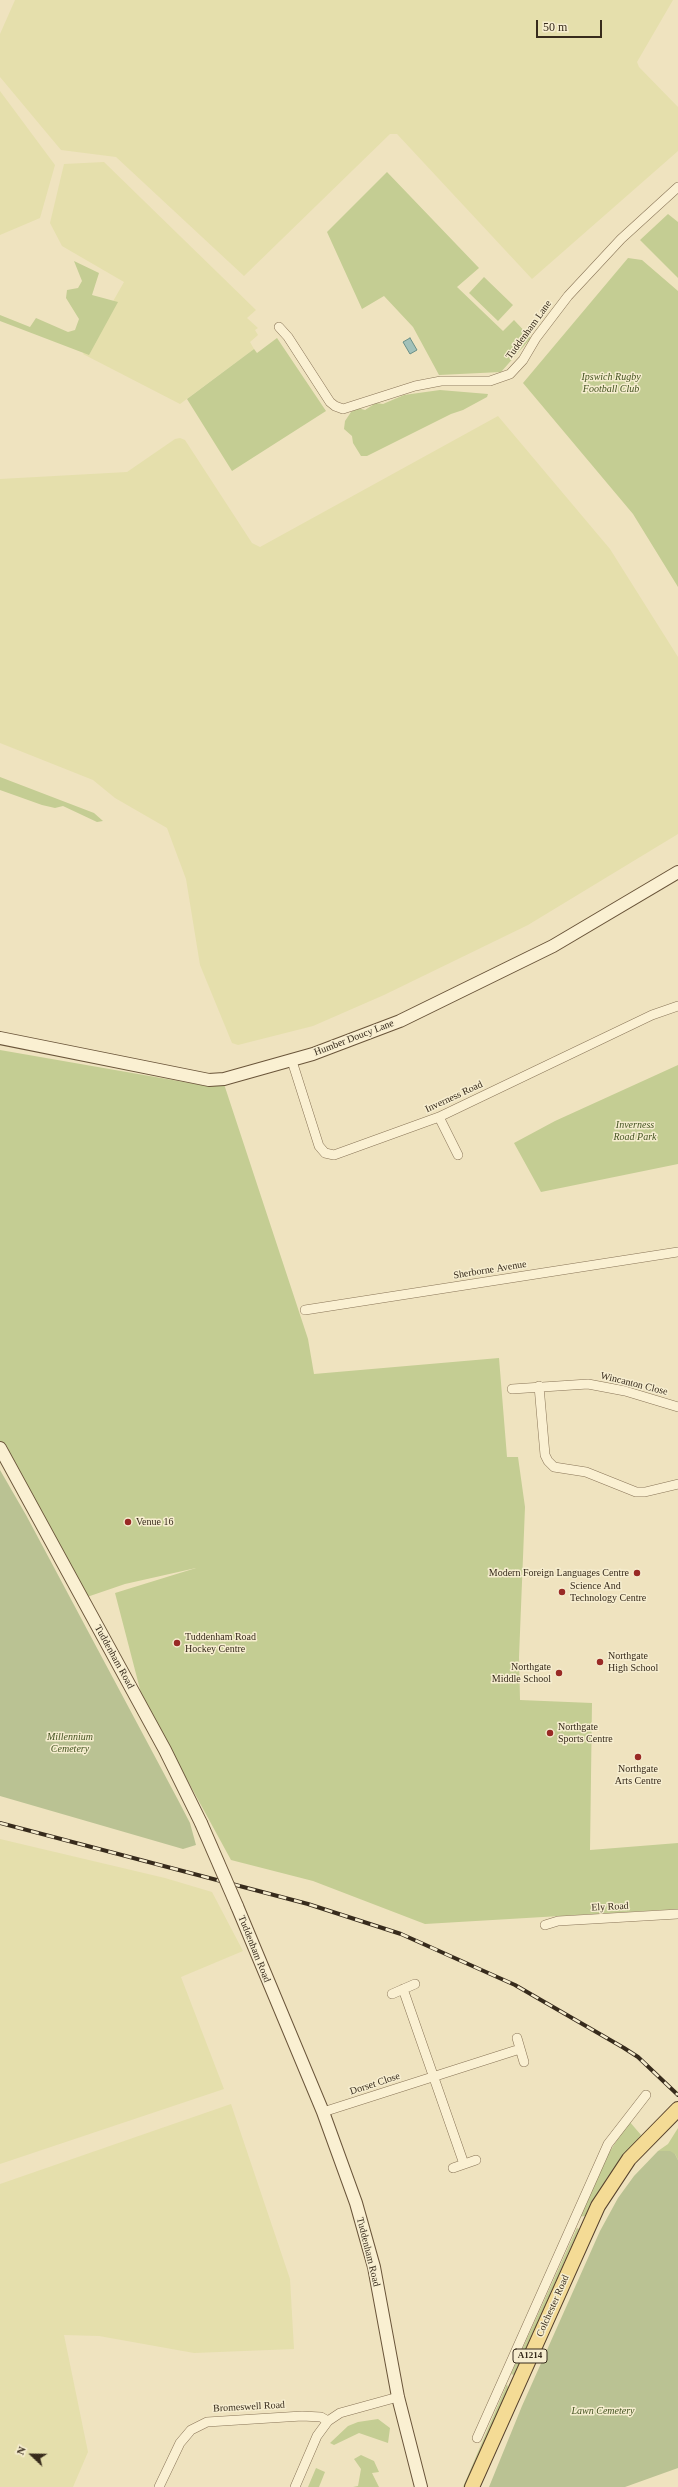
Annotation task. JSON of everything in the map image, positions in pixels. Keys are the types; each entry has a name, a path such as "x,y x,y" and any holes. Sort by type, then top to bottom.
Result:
{"main road":[{"name":"Colchester Road","path":"473,2487 587,2226 606,2191 629,2159 677,2111"}],"street":[{"name":"Tuddenham Lane","path":"279,327 288,336 330,402 343,409 415,386 441,381 490,381 510,374 523,360 536,338 568,296 621,239 678,187"},
{"name":"Humber Doucy Lane","path":"0,1038 209,1080 224,1079 292,1061 400,1021 554,946 678,872"},
{"name":"Inverness Road","path":"292,1061 319,1146 325,1153 334,1155 439,1117 652,1015 678,1006"},
{"path":"439,1117 458,1155"},
{"name":"Sherborne Avenue","path":"305,1310 678,1252"},
{"name":"Wincanton Close","path":"512,1389 571,1384 598,1386 678,1407"},
{"path":"539,1386 545,1455 554,1467 586,1472 636,1492 678,1484"},
{"name":"Tuddenham Road","path":"0,1448 165,1750 201,1823 323,2112 356,2203 369,2248 398,2397 422,2486"},
{"name":"Ely Road","path":"545,1925 558,1921 678,1914"},
{"path":"392,1994 415,1984"},
{"path":"403,1989 435,2076 464,2164"},
{"path":"516,2038 524,2062"},
{"name":"Dorset Close","path":"323,2112 520,2049"},
{"name":"Colchester Road","path":"477,2438 608,2144 646,2094"},
{"path":"453,2168 476,2160"},
{"path":"573,2222 587,2226"},
{"path":"504,2378 518,2385"},
{"path":"295,2487 317,2436 328,2421 340,2413 398,2397"},
{"name":"Bromeswell Road","path":"159,2487 180,2443 191,2430 207,2422 302,2416 321,2417 328,2421"}],"shaded area":[{"path":"15,0 673,0 637,62 639,67 678,107 678,151 532,279 397,134 390,134 244,276 116,157 61,150 0,77 0,34"},
{"path":"0,91 55,165 40,218 0,235"},
{"path":"104,162 256,310 247,318 258,328 255,330 258,335 250,342 254,349 180,404 83,354 124,282 62,246 50,223 64,164"},
{"path":"498,416 610,549 678,657 678,834 528,925 384,995 313,1026 238,1045 232,1043 200,965 186,879 167,828 115,798 93,780 0,743 0,479 127,472 175,439 180,438 185,440 252,543 260,547"},
{"path":"0,1839 165,1878 212,1892 243,1951 181,1977 224,2089 0,2164"},
{"path":"231,2104 290,2279 294,2349 194,2353 99,2336 64,2335 88,2452 73,2487 0,2487 0,2184"}],"green space":[{"path":"387,172 479,268 457,287 503,331 514,320 531,338 501,372 439,375 413,327 384,296 362,309 327,232"},
{"path":"668,214 678,222 678,278 640,240"},
{"name":"Ipswich Rugby Football Club","path":"628,258 642,260 678,291 678,587 633,514 523,383"},
{"path":"74,261 99,273 92,295 118,302 89,355 0,321 0,315 30,327 36,318 68,332 75,330 79,319 66,298 67,290 78,288 82,281"},
{"path":"484,277 513,305 498,321 469,293"},
{"path":"277,338 326,411 232,471 187,399 254,349 257,353"},
{"path":"440,390 488,394 487,397 463,410 451,414 367,456 361,456 353,443 352,436 344,429 345,421 351,412 358,408 365,410 376,403 383,404 404,395"},
{"path":"0,777 94,813 103,821 97,822 63,806 55,808 42,805 0,790"},
{"path":"0,1050 207,1086 224,1084 308,1339 314,1374 499,1358 507,1457 518,1457 525,1507 519,1657 520,1700 592,1703 590,1850 678,1843 678,1909 425,1924 313,1881 231,1860 142,1697 115,1593 196,1568 125,1584 87,1597 0,1442"},
{"name":"Inverness Road Park","path":"678,1065 678,1164 541,1192 514,1143 555,1121"},
{"name":"Millennium Cemetery","path":"0,1470 26,1515 177,1798 190,1823 196,1845 183,1849 0,1796"},
{"path":"629,2121 641,2135 607,2178 585,2216 578,2217 602,2164"},
{"path":"678,2128 678,2160 675,2154 658,2151 668,2144"},
{"name":"Lawn Cemetery","path":"658,2151 670,2151 675,2154 678,2160 678,2468 625,2487 489,2487 522,2406 600,2231 618,2198 634,2176"},
{"path":"577,2228 579,2229 514,2375 511,2374"},
{"path":"507,2384 508,2388 465,2487 463,2487"},
{"path":"378,2419 390,2428 388,2443 359,2433 334,2445 330,2443 348,2426 358,2422"},
{"path":"361,2455 374,2461 379,2472 372,2473 379,2487 353,2487 358,2486 361,2469 354,2459"},
{"path":"316,2468 325,2472 319,2487 308,2487"}],"water":[{"path":"410,338 417,350 410,354 403,342"}],"railway":[{"path":"0,1823 308,1904 401,1934 515,1985 624,2048 638,2057 678,2095"}],"place":[{"name":"Venue 16","path":"128,1522"},
{"name":"Modern Foreign Languages Centre","path":"637,1573"},
{"name":"Science And Technology Centre","path":"562,1592"},
{"name":"Tuddenham Road Hockey Centre","path":"177,1643"},
{"name":"Northgate High School","path":"600,1662"},
{"name":"Northgate Middle School","path":"559,1673"},
{"name":"Northgate Sports Centre","path":"550,1733"},
{"name":"Northgate Arts Centre","path":"638,1757"}]}
